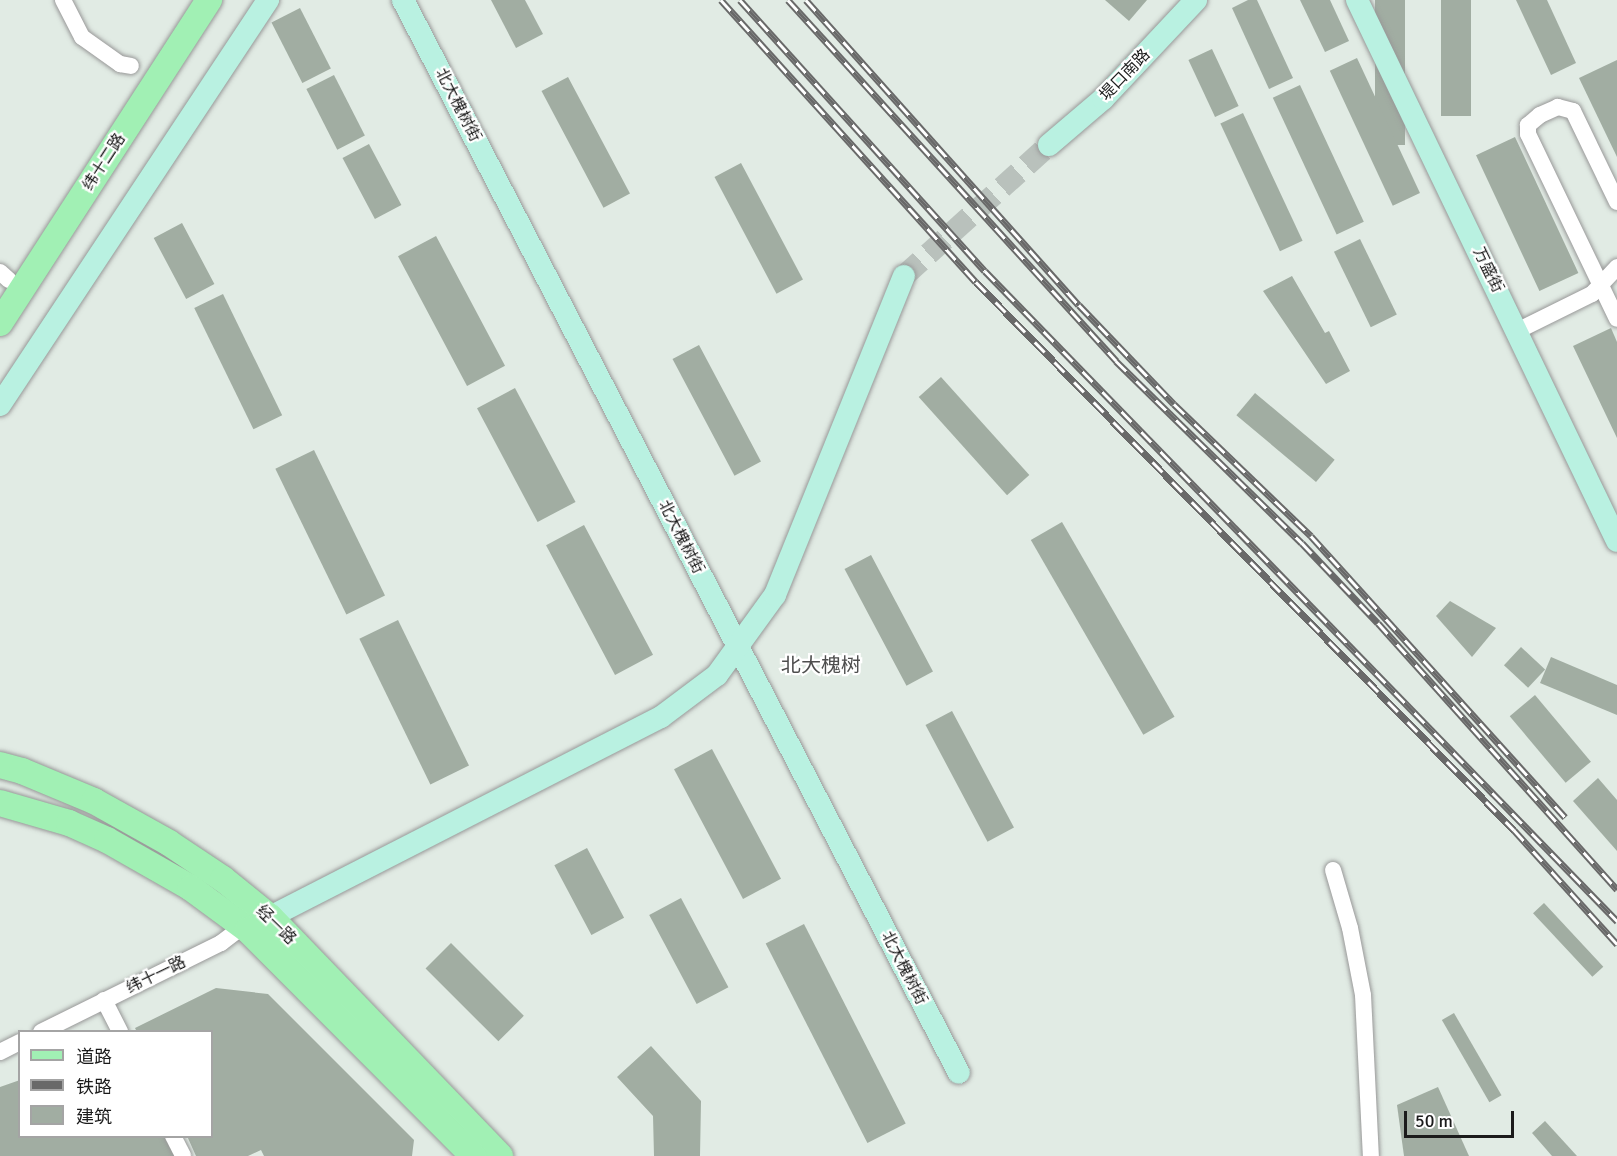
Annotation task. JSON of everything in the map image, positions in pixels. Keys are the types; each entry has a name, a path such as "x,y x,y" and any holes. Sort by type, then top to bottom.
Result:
{"main road":[{"name":"纬十二路","path":"3,282 119,112 188,0"},
{"name":"纬十二路","path":"0,323 209,0"},
{"name":"经一路","path":"0,765 22,771 94,801 223,879 270,917 500,1156"},
{"name":"经一路","path":"0,803 69,823 107,840 191,888 248,930 472,1156"}],"street":[{"path":"63,0 82,37 120,64 130,66"},
{"path":"0,405 268,0"},
{"name":"北大槐树街","path":"403,0 959,1073"},
{"name":"堤口南路","path":"1049,145 1103,99 1196,0"},
{"name":"万盛街","path":"1357,0 1617,542"},
{"path":"1617,202 1573,111 1558,107 1540,115 1528,125 1528,134 1617,319"},
{"path":"1517,331 1592,294 1617,267"},
{"path":"270,917 661,717 717,675 739,648 775,595 904,276"},
{"path":"1333,870 1350,928 1363,995 1371,1156"},
{"name":"纬十一路","path":"45,1030 221,943 237,931 248,930 270,917"},
{"path":"104,1000 119,1030"},
{"path":"0,1052 18,1043"},
{"path":"174,1138 183,1156"}],"building":[{"path":"491,0 525,0 543,34 516,48"},
{"path":"1105,0 1147,0 1129,21"},
{"path":"1248,0 1257,0 1293,78 1269,89 1232,8"},
{"path":"1300,0 1330,0 1349,41 1325,52"},
{"path":"1375,0 1405,0 1405,145 1375,145"},
{"path":"1441,0 1471,0 1471,116 1441,116"},
{"path":"1516,0 1547,0 1576,63 1551,75"},
{"path":"300,8 331,69 302,83 271,23"},
{"path":"1212,49 1239,106 1215,117 1188,60"},
{"path":"1357,58 1420,193 1393,206 1330,71"},
{"path":"1617,60 1617,157 1579,78"},
{"path":"334,75 365,136 337,150 306,89"},
{"path":"568,77 630,194 603,208 542,91"},
{"path":"1300,85 1364,222 1337,235 1273,98"},
{"path":"1243,113 1303,241 1280,251 1220,124"},
{"path":"1515,137 1578,273 1539,291 1476,155"},
{"path":"369,144 401,205 375,219 343,158"},
{"path":"741,163 803,280 776,294 715,177"},
{"path":"182,223 214,284 186,299 154,238"},
{"path":"436,236 505,366 467,386 398,256"},
{"path":"1360,239 1397,314 1371,327 1334,252"},
{"path":"1292,276 1325,333 1329,331 1350,371 1326,384 1263,291"},
{"path":"223,294 282,415 253,429 194,308"},
{"path":"1611,328 1617,342 1617,438 1573,346"},
{"path":"699,345 761,462 734,476 673,359"},
{"path":"941,377 1029,475 1007,495 919,397"},
{"path":"515,388 576,502 538,522 477,408"},
{"path":"1255,393 1335,460 1316,482 1236,415"},
{"path":"314,450 385,596 346,614 275,469"},
{"path":"1062,522 1174,717 1143,735 1031,540"},
{"path":"584,525 653,655 615,675 546,545"},
{"path":"871,555 933,672 906,686 845,569"},
{"path":"1450,601 1496,628 1472,657 1436,616"},
{"path":"398,620 469,766 430,784 359,639"},
{"path":"1521,647 1545,670 1528,688 1504,665"},
{"path":"1551,657 1617,685 1617,715 1540,683"},
{"path":"1535,695 1591,762 1566,783 1510,716"},
{"path":"952,711 1014,828 987,842 926,725"},
{"path":"712,749 781,879 743,899 674,769"},
{"path":"1598,778 1617,800 1617,851 1573,801"},
{"path":"587,848 624,918 591,935 554,865"},
{"path":"681,898 728,987 697,1004 649,915"},
{"path":"1544,903 1603,967 1592,977 1533,913"},
{"path":"804,924 906,1124 867,1143 766,944"},
{"path":"451,943 524,1016 498,1041 426,968"},
{"path":"216,988 268,994 414,1140 412,1156 264,1156 261,1150 248,1156 196,1156 188,1138 213,1138 213,1030 136,1030 135,1028"},
{"path":"1454,1013 1502,1095 1489,1102 1442,1020"},
{"path":"651,1046 701,1101 700,1156 654,1156 653,1116 617,1077"},
{"path":"18,1081 18,1138 182,1138 178,1156 0,1156 0,1087"},
{"path":"1438,1087 1469,1156 1404,1156 1397,1105"},
{"path":"1545,1121 1577,1156 1552,1156 1532,1133"}],"tunnel":[{"path":"904,276 1049,145"}],"railway":[{"path":"721,0 976,282 1514,830 1617,944"},
{"path":"740,0 985,271 1617,921"},
{"path":"788,0 1116,361 1302,543 1378,623 1617,889"},
{"path":"806,0 1079,305 1174,404 1311,536 1565,817"}],"district":[{"name":"北大槐树","path":"821,665"}]}
